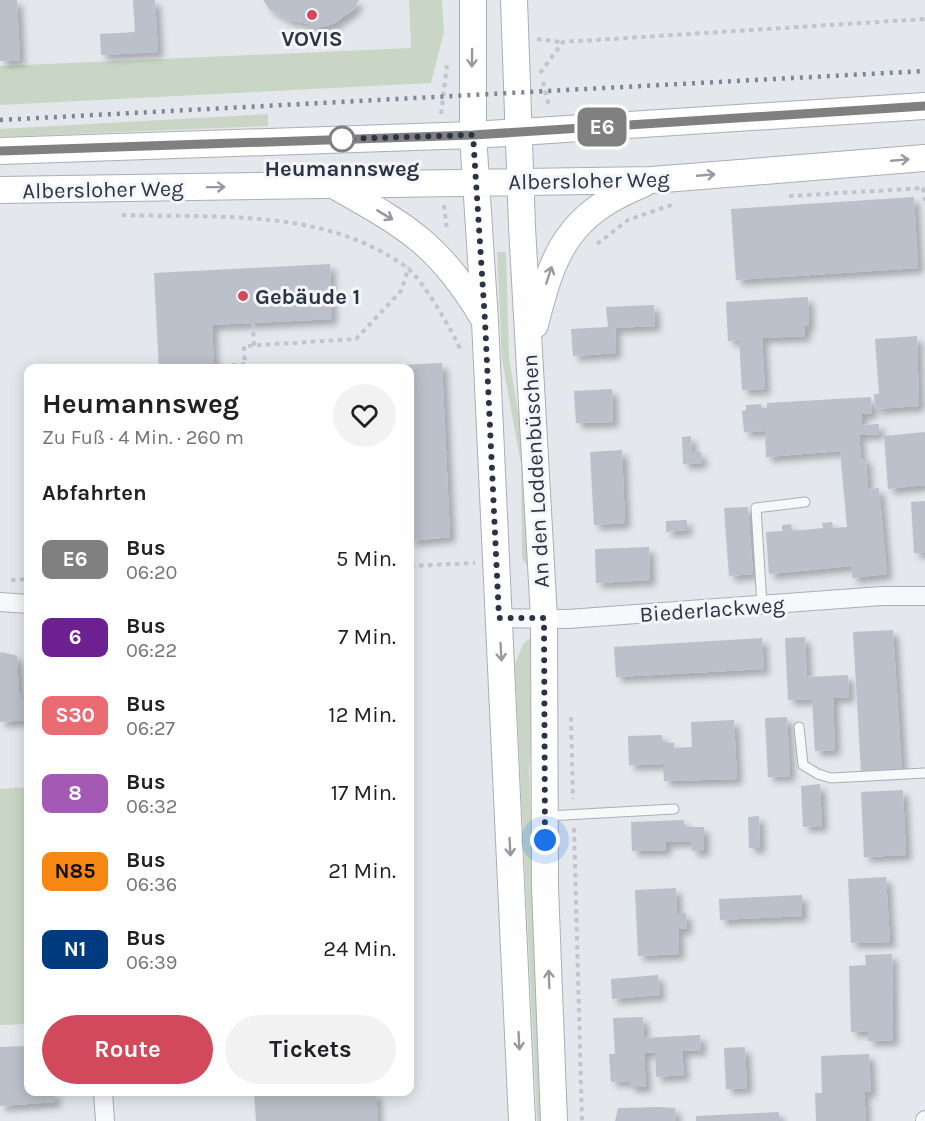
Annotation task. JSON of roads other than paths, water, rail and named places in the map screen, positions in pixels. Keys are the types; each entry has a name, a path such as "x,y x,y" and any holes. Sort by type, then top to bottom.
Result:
{"main road":[{"path":"473,0 473,135"},
{"path":"514,0 520,131"},
{"name":"Albersloher Weg","path":"0,152 473,135 925,106"},
{"name":"An den Loddenbüschen","path":"520,131 528,351 544,618 545,816 554,1121"},
{"name":"An den Loddenbüschen","path":"473,135 485,321 522,1121"},
{"name":"Albersloher Weg","path":"0,190 652,180 925,158"},
{"path":"528,351 551,267 568,235 585,217 618,194 652,180"},
{"path":"334,186 408,229 431,248 462,282 485,321"}],"street":[{"name":"Biederlackweg","path":"499,618 544,618 925,596"},
{"path":"0,602 24,604"},
{"path":"103,1096 105,1121"}],"lane":[{"path":"762,605 756,508 805,502"},
{"path":"799,727 803,765 818,774 831,778 925,773"},
{"path":"545,816 674,809"}],"railway":[{"path":"0,120 925,71"}],"place":[{"name":"VOVIS","path":"312,15"},
{"name":"Heumannsweg","path":"342,139"},
{"name":"Gebäude 1","path":"243,296"}]}
